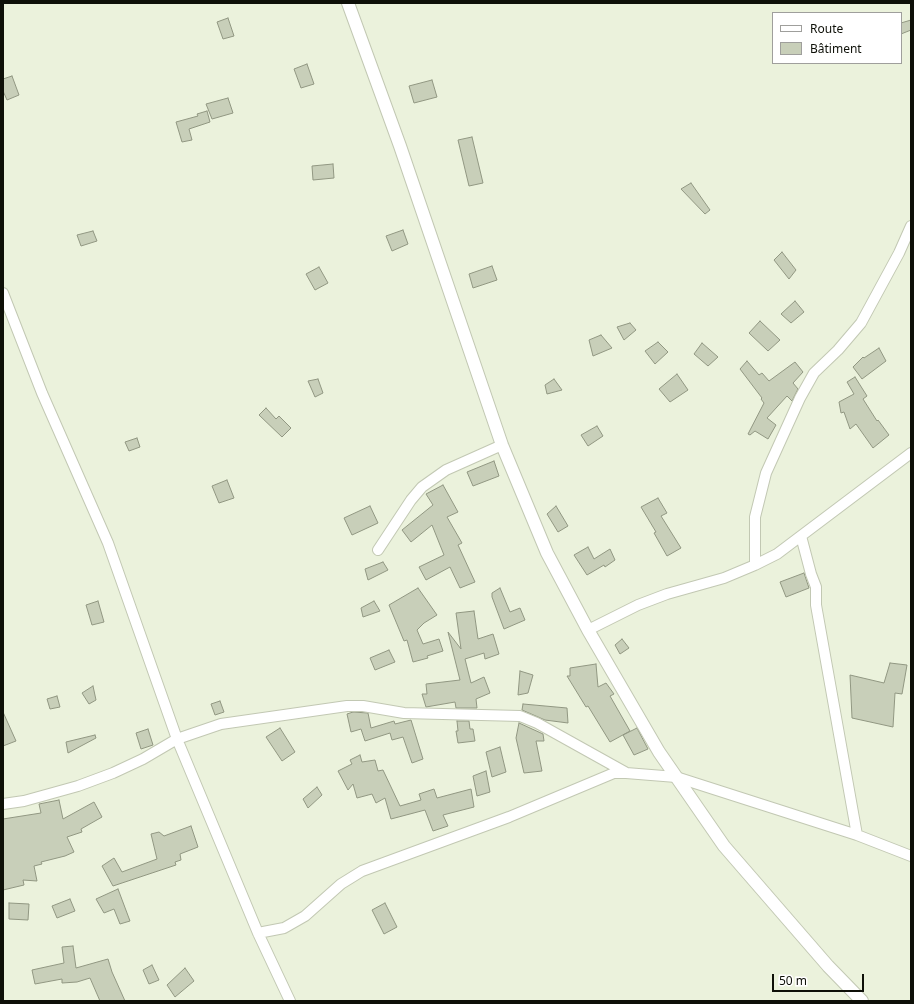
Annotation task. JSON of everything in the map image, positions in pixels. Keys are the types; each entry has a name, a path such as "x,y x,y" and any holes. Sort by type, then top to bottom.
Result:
{"street":[{"path":"348,3 400,146 502,445 547,553 588,630 659,752 724,846 828,966 862,1001"},
{"path":"755,565 755,517 766,473 800,398 814,373 838,350 861,323 899,253 911,226"},
{"path":"3,293 42,393 108,543 177,739 258,933 290,1001"},
{"path":"378,550 411,500 422,487 446,470 502,445"},
{"path":"588,630 638,605 659,597 724,578 777,554 911,453"},
{"path":"801,536 816,587 816,605 857,835"},
{"path":"3,804 24,801 70,788 114,773 143,759 177,739 221,724 347,706 363,706 404,713 520,716 537,723 626,773"},
{"path":"258,933 284,928 299,919 341,884 362,871 509,816 614,773 676,777 857,835 911,856"}],"building":[{"path":"228,18 234,36 223,39 217,22"},
{"path":"911,20 911,30 902,34 902,23"},
{"path":"307,64 314,84 301,88 294,69"},
{"path":"12,76 19,95 7,100 3,91 3,79"},
{"path":"432,80 437,97 414,103 409,86"},
{"path":"228,98 233,113 212,119 206,104"},
{"path":"207,111 210,122 189,129 192,140 182,142 176,122 198,116 197,114"},
{"path":"472,137 483,183 469,186 458,140"},
{"path":"333,164 334,178 313,180 312,166"},
{"path":"691,183 710,210 705,214 681,189"},
{"path":"403,230 408,244 392,251 386,236"},
{"path":"93,231 97,241 81,246 77,235"},
{"path":"782,252 796,270 789,279 774,260"},
{"path":"492,266 497,280 473,288 469,274"},
{"path":"319,267 328,283 315,290 306,274"},
{"path":"795,301 804,312 791,323 781,314"},
{"path":"760,321 780,340 768,351 749,333"},
{"path":"630,323 636,330 624,340 617,327"},
{"path":"601,335 612,348 593,356 589,340"},
{"path":"658,342 668,352 655,364 645,351"},
{"path":"702,343 718,357 708,366 694,354"},
{"path":"879,348 886,361 862,379 853,367 863,357 864,358"},
{"path":"747,361 759,375 762,373 769,381 795,362 803,372 793,383 798,389 792,401 787,396 767,418 776,425 768,439 755,431 750,435 748,434 764,403 761,399 762,398 740,369"},
{"path":"677,374 688,390 670,402 659,389"},
{"path":"855,377 867,396 863,399 877,421 878,420 889,435 873,448 856,424 850,429 844,412 841,413 839,402 854,394 847,382"},
{"path":"318,379 323,393 315,397 308,381"},
{"path":"554,379 562,390 547,394 545,385"},
{"path":"266,408 276,419 279,416 291,428 282,437 259,415"},
{"path":"597,426 603,436 588,446 581,435"},
{"path":"137,438 140,447 129,451 125,442"},
{"path":"494,461 499,476 473,486 467,472"},
{"path":"227,480 234,498 219,503 212,486"},
{"path":"443,485 458,512 447,517 462,543 458,545 475,582 460,588 450,567 426,580 419,567 444,555 432,525 411,542 402,530 433,505 426,494"},
{"path":"658,498 667,513 661,516 681,548 667,556 654,533 656,532 641,507"},
{"path":"370,506 378,523 352,535 344,518"},
{"path":"556,506 568,526 558,532 547,514"},
{"path":"588,547 594,559 610,549 615,560 605,567 604,565 587,575 574,555"},
{"path":"383,562 388,570 368,580 365,569"},
{"path":"804,573 809,588 786,597 780,582"},
{"path":"418,588 437,615 424,623 417,630 423,644 439,639 443,651 427,656 428,658 413,662 407,640 404,641 389,605"},
{"path":"500,588 510,612 520,608 525,620 504,629 492,597 492,593"},
{"path":"98,601 104,622 92,625 86,605"},
{"path":"374,601 380,611 363,617 361,608"},
{"path":"474,611 478,639 493,634 499,654 485,659 484,653 465,659 471,683 484,677 490,693 476,699 477,708 456,708 455,702 426,707 422,694 427,694 426,684 460,680 448,632 461,649 456,613"},
{"path":"622,639 629,648 620,654 615,645"},
{"path":"389,650 395,662 375,670 370,658"},
{"path":"890,663 907,665 902,694 895,693 893,727 852,718 850,675 884,683"},
{"path":"596,664 598,687 606,683 614,694 610,696 630,731 610,742 588,706 586,707 567,676 570,676 570,668"},
{"path":"520,671 533,675 528,693 518,695"},
{"path":"93,686 96,700 89,704 82,693"},
{"path":"57,696 60,707 50,709 47,699"},
{"path":"220,701 224,712 215,715 211,704"},
{"path":"523,704 567,708 568,723 545,720 522,710"},
{"path":"3,712 16,741 3,746"},
{"path":"353,712 368,713 371,728 394,721 395,724 411,720 423,759 412,763 403,737 392,740 390,733 365,741 361,729 351,732 347,714"},
{"path":"457,721 469,721 470,729 473,729 475,741 458,743 456,731 458,731"},
{"path":"519,723 543,734 544,741 536,741 542,771 524,773 516,738"},
{"path":"280,728 295,752 282,761 266,737"},
{"path":"637,728 648,749 634,755 623,735"},
{"path":"148,729 153,745 141,749 136,733"},
{"path":"95,735 96,738 68,753 66,742"},
{"path":"500,747 506,772 492,777 486,752"},
{"path":"360,755 362,762 375,760 378,771 383,770 400,806 421,800 419,794 434,789 437,798 471,789 474,807 443,815 448,826 433,831 425,810 391,819 385,798 376,803 372,794 357,798 353,784 348,790 338,771 352,764 350,760"},
{"path":"486,771 490,792 477,796 473,776"},
{"path":"317,787 322,795 308,808 303,799"},
{"path":"59,800 63,819 94,802 102,817 81,829 82,832 67,837 74,852 65,856 41,862 42,864 34,866 37,881 23,880 24,885 3,890 3,819 41,813 39,804"},
{"path":"191,826 198,847 180,854 181,860 175,862 176,865 113,886 102,866 114,858 122,872 157,859 151,834 159,832 164,836"},
{"path":"118,889 130,921 120,924 114,909 104,913 96,899"},
{"path":"70,899 75,911 57,918 52,906"},
{"path":"9,903 29,904 28,920 9,919"},
{"path":"385,903 397,927 384,934 372,910"},
{"path":"73,946 76,968 108,959 125,1001 100,1001 90,978 77,982 62,983 62,979 35,984 32,970 64,963 62,947"},
{"path":"152,965 159,980 149,984 143,970"},
{"path":"185,968 194,981 175,997 167,985"}]}
